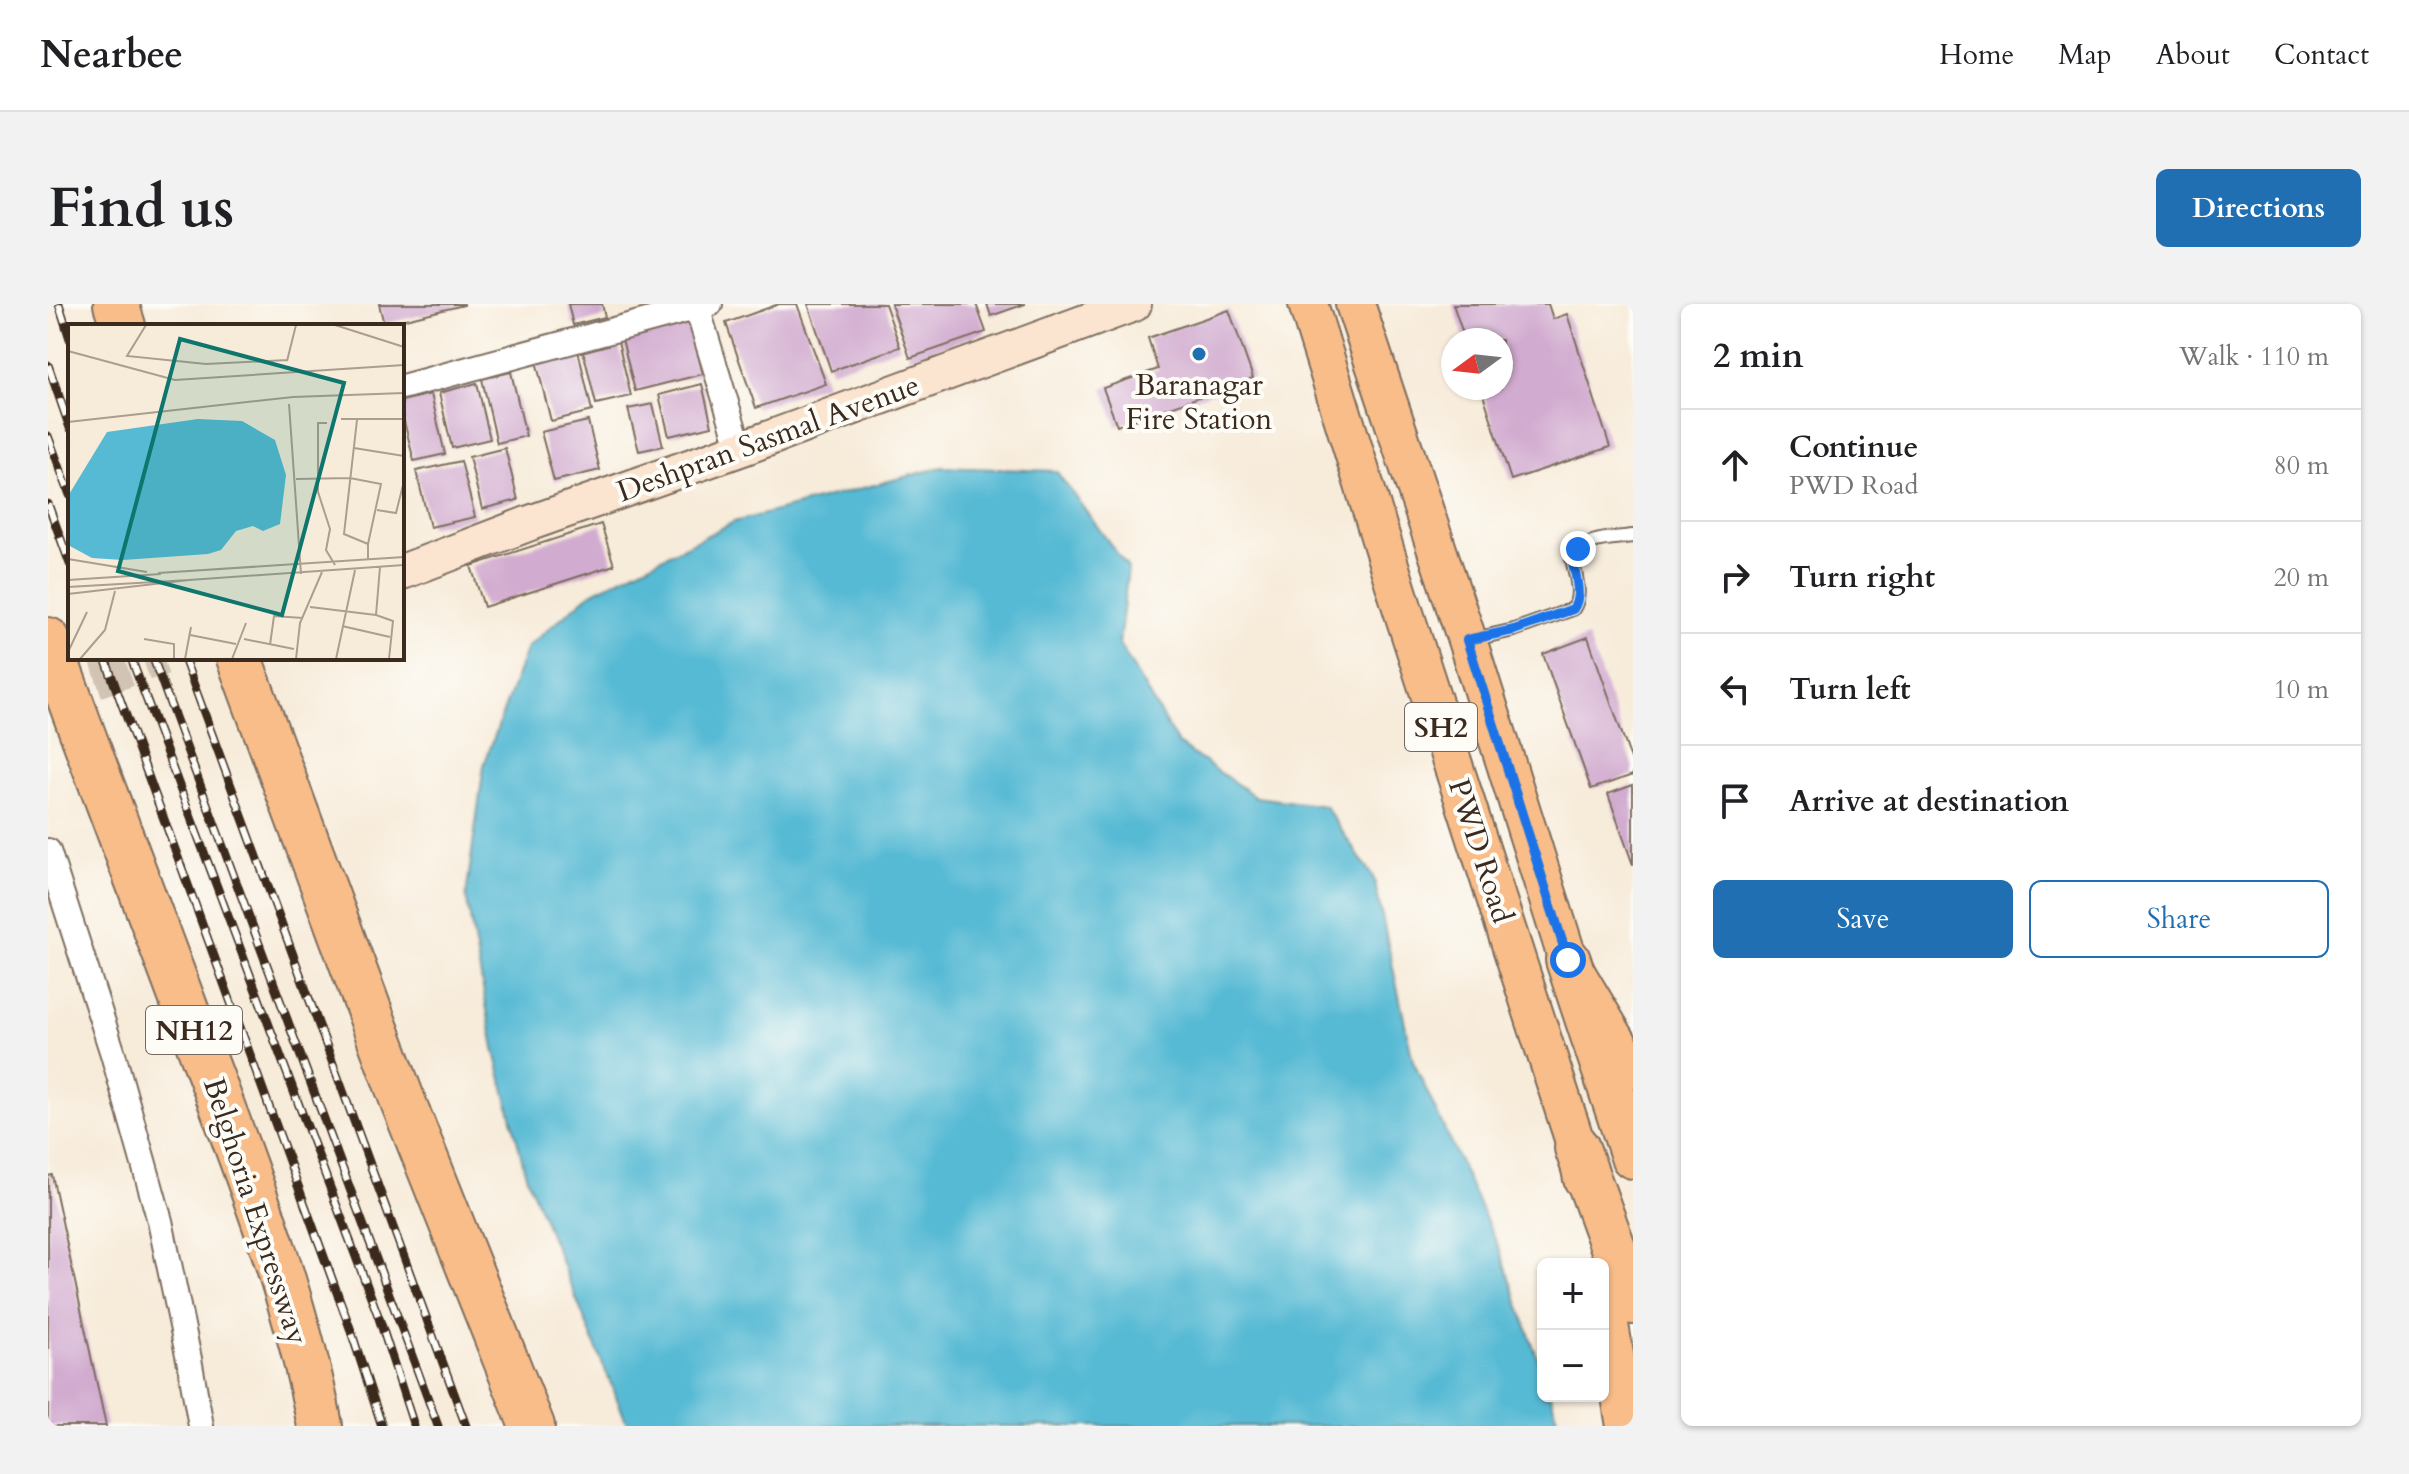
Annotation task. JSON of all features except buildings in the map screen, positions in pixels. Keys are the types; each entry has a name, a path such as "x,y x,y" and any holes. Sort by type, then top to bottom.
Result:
{"highway":[{"path":"116,304 122,324"},
{"name":"Belghoria Expressway","path":"48,640 281,1269 320,1426"},
{"path":"240,660 402,1099 532,1426"},
{"path":"1568,960 1633,1156"},
{"path":"1577,1148 1633,1302"}],"main road":[{"name":"PWD Road","path":"1308,304 1577,1148 1597,1258"},
{"name":"PWD Road","path":"1355,304 1467,640 1568,960 1633,1069"},
{"path":"1609,1325 1626,1426"}],"street":[{"name":"Deshpran Sasmal Avenue","path":"404,571 1134,304"},
{"path":"404,386 701,305 740,449"},
{"path":"48,851 113,1054 160,1221 201,1426"}],"lane":[{"path":"1467,640 1514,630 1573,609 1578,602 1578,592 1572,558 1578,549 1587,542 1633,536"}],"water":[{"path":"942,467 1056,471 1128,568 1119,644 1178,744 1256,797 1325,806 1374,879 1413,1061 1500,1250 1537,1357 1537,1402 1553,1402 1559,1426 628,1426 526,1175 494,1048 466,896 484,765 527,647 591,593 734,522"}],"tunnel":[{"path":"48,697 157,660"}],"railway":[{"path":"59,304 68,333"},
{"path":"48,365 68,422"},
{"path":"48,436 68,490"},
{"path":"48,504 68,559"},
{"path":"106,660 350,1328 382,1426"},
{"path":"132,660 379,1318 414,1426"},
{"path":"154,660 438,1426"},
{"path":"185,660 466,1426"}],"place":[{"name":"Baranagar Fire Station","path":"1199,354"}],"route":[{"path":"1568,960 1467,640 1514,630 1573,609 1578,602 1578,592 1572,558 1578,549"}]}
